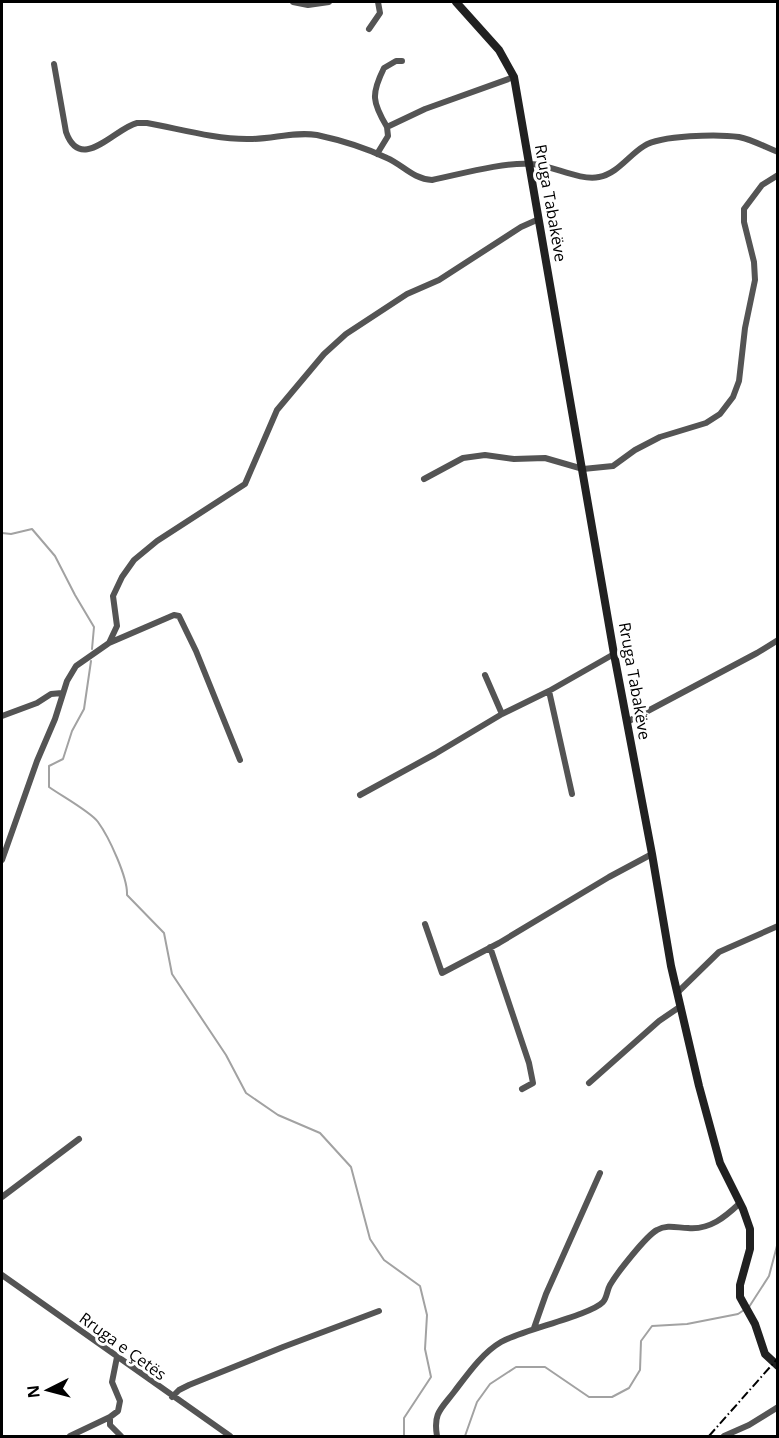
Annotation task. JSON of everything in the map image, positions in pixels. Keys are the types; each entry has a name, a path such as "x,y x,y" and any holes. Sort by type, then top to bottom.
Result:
{"street":[{"path":"293,2 308,5 329,2"},
{"path":"369,29 380,13 378,2"},
{"name":"Rruga Tabakëve","path":"456,2 499,50 514,77 614,654 671,966 720,1163 747,1220 751,1239 740,1291 743,1305 759,1333 765,1354 777,1366"},
{"path":"377,154 388,136 387,127 376,109 374,95 384,68 396,61 402,61"},
{"path":"54,64 69,141 75,148 83,149 92,148 109,140 135,124 147,123 249,140 301,134 315,135 389,158 422,179 432,180 519,163 545,165 584,177 599,177 612,172 643,146 655,140 671,138 740,137 777,152"},
{"path":"387,127 425,109 514,77"},
{"path":"424,479 463,458 484,455 513,459 545,458 583,469 613,466 635,450 660,437 706,423 720,414 733,397 739,381 755,280 754,262 744,222 744,209 762,185 777,175"},
{"path":"109,643 117,626 113,596 134,560 157,541 245,484 277,410 324,354 346,334 407,294 439,280 521,227 538,219"},
{"path":"2,860 37,761 55,719 62,693 76,666 109,643 174,615 179,616 196,651 240,760"},
{"path":"627,722 757,653 777,640"},
{"path":"360,795 502,714 549,691 614,654"},
{"path":"485,675 502,714"},
{"path":"549,691 572,794"},
{"path":"2,716 37,703 51,694 62,693"},
{"path":"425,924 442,973 652,854"},
{"path":"678,992 719,952 777,926"},
{"path":"490,947 529,1063 533,1083 522,1089"},
{"path":"589,1083 659,1021 681,1006"},
{"path":"2,1197 79,1139"},
{"path":"534,1328 546,1294 600,1173"},
{"path":"437,1437 435,1423 437,1414 474,1366 497,1345 602,1302 614,1278 655,1231 665,1227 710,1226 724,1218 740,1203"},
{"name":"Rruga e Çetës","path":"2,1275 230,1437"},
{"path":"172,1397 189,1385 379,1311"},
{"path":"70,1437 118,1411 120,1401 112,1382 117,1357"},
{"path":"724,1437 777,1407"},
{"path":"110,1417 110,1425 121,1437"}],"waterway":[{"path":"2,533 11,534 32,529 55,556 94,627 92,649"},
{"path":"91,661 84,709 72,731 63,759 49,766 49,787 89,813 98,822 121,868 127,895 164,933 172,974 226,1055 246,1093 278,1115 320,1133 351,1167 370,1239 384,1260 420,1286 427,1315 425,1349 431,1377 404,1418 404,1436"},
{"path":"749,1307 769,1276 778,1242"},
{"path":"465,1436 477,1402 490,1384 516,1367 545,1367 589,1397 612,1397 629,1388 640,1370 641,1341 652,1326 687,1324 738,1314 744,1310"}],"railway":[{"path":"709,1436 778,1358"}]}
